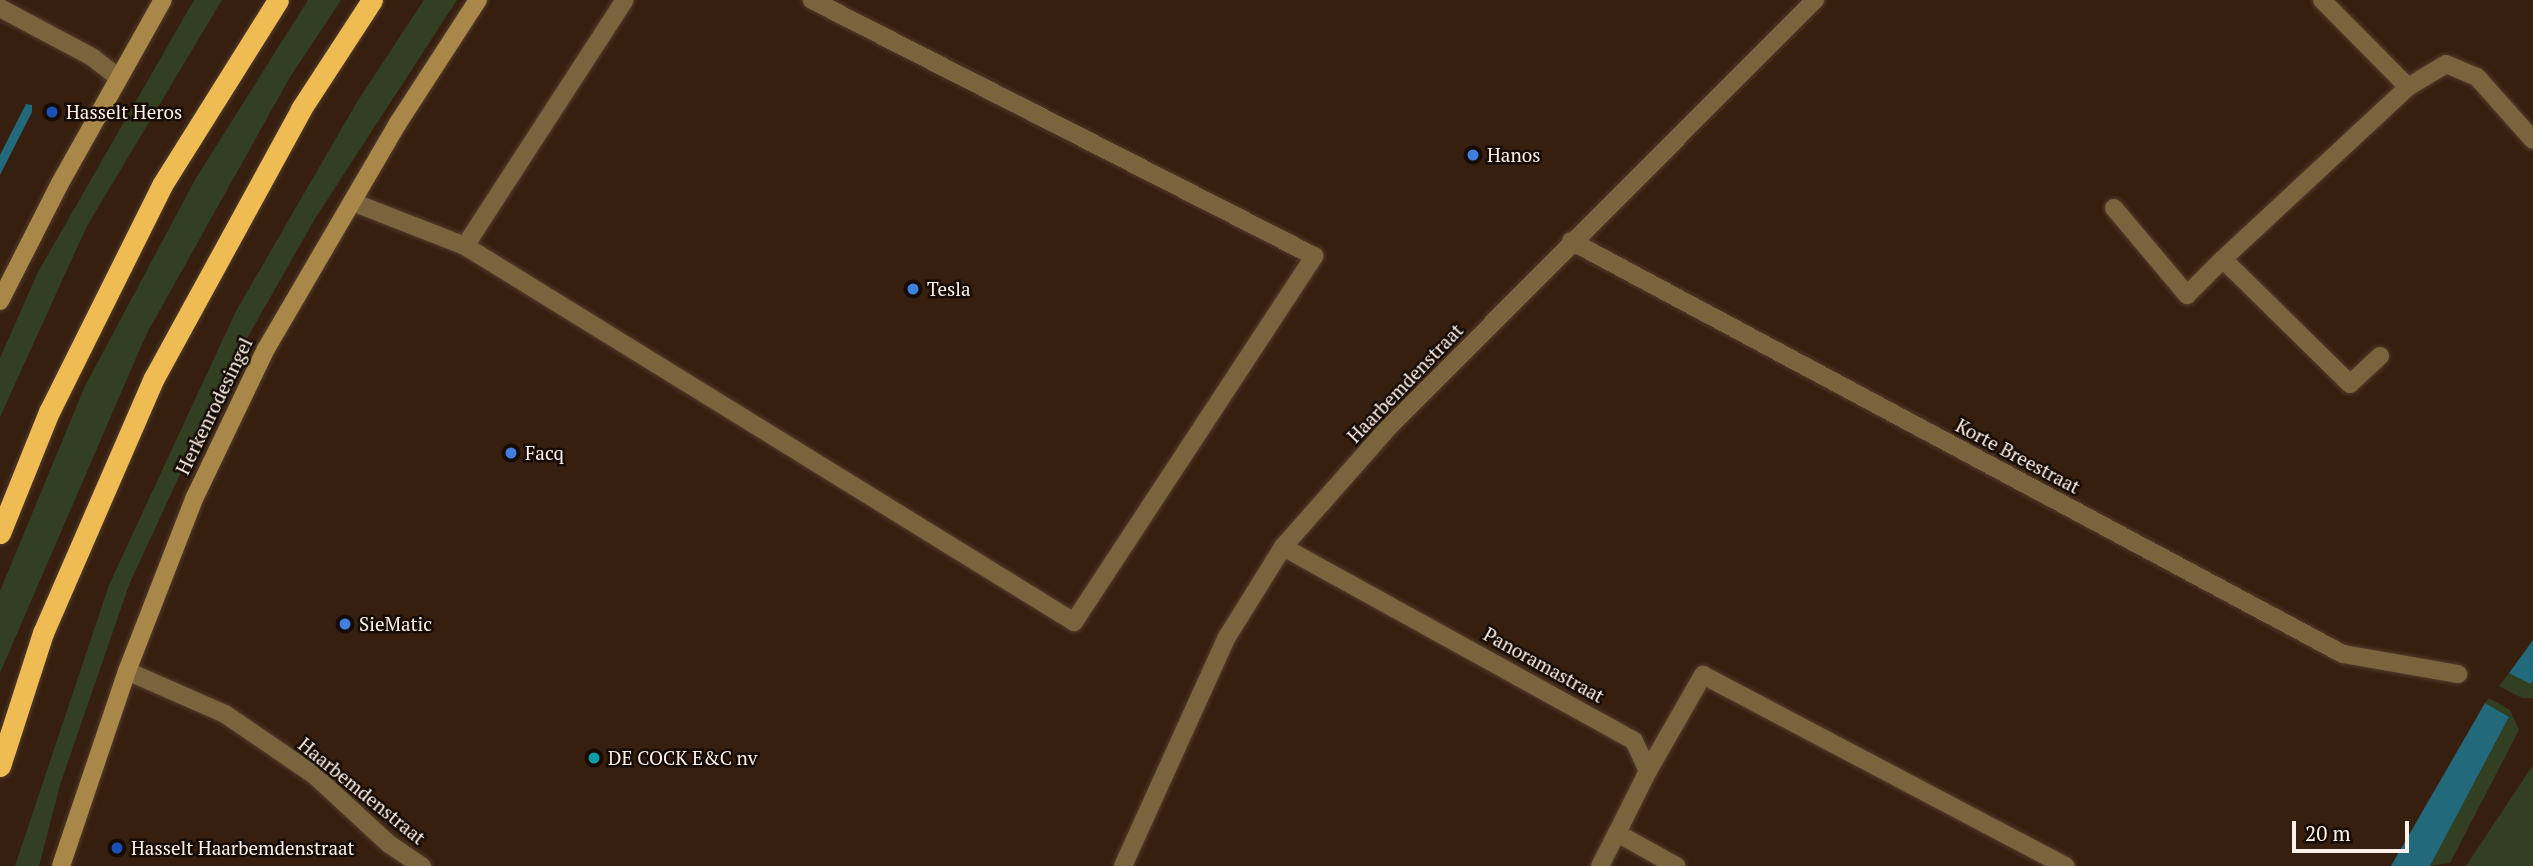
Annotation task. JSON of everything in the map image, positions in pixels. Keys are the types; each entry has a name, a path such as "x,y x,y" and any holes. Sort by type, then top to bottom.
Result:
{"highway":[{"path":"0,533 49,412 162,185 278,0"},
{"path":"0,766 43,633 154,378 301,109 372,0"}],"street":[{"path":"0,301 118,77 163,0"},
{"name":"Herkenrodesingel","path":"61,866 127,671 195,497 266,349 352,202 478,0"},
{"path":"465,246 625,0"},
{"path":"352,202 465,246 1074,622 1314,256 812,0"},
{"name":"Haarbemdenstraat","path":"1124,866 1227,637 1283,547 1388,428 1571,241 1815,0"},
{"path":"2322,0 2408,88"},
{"path":"0,8 92,57 118,77"},
{"path":"2114,208 2187,295 2408,88 2446,64 2477,77 2533,140"},
{"name":"Korte Breestraat","path":"1571,241 2343,654 2458,674"},
{"path":"2223,259 2350,384 2379,356"},
{"name":"Panoramastraat","path":"1283,547 1602,720 1634,741 1648,771"},
{"name":"Haarbemdenstraat","path":"127,671 225,714 314,775 389,845 422,866"},
{"path":"1600,866 1648,771 1703,676 2066,866"},
{"path":"1617,833 1676,866"}],"green space":[{"path":"194,0 222,0 87,226 0,417 0,358 38,272"},
{"path":"308,0 341,0 290,77 146,335 0,673 0,591 85,386 196,178"},
{"path":"424,0 457,0 316,217 225,377 129,585 60,785 39,866 15,866 109,585 236,311 357,102"},
{"path":"2509,673 2530,684 2533,681 2533,698 2522,698 2499,686"},
{"path":"2489,698 2510,710 2519,730 2450,863 2430,866 2509,717 2485,703"},
{"path":"2533,765 2533,866 2466,866"}],"water":[{"path":"26,104 32,105 32,112 0,175 0,155"},
{"path":"2533,640 2533,681 2530,684 2509,673"},
{"path":"2485,703 2509,717 2430,866 2391,866"}],"place":[{"name":"Hasselt Heros","path":"52,112"},
{"name":"Hanos","path":"1473,155"},
{"name":"Tesla","path":"913,289"},
{"name":"Facq","path":"511,453"},
{"name":"SieMatic","path":"345,624"},
{"name":"DE COCK E&C nv","path":"594,758"},
{"name":"Hasselt Haarbemdenstraat","path":"117,848"}]}
